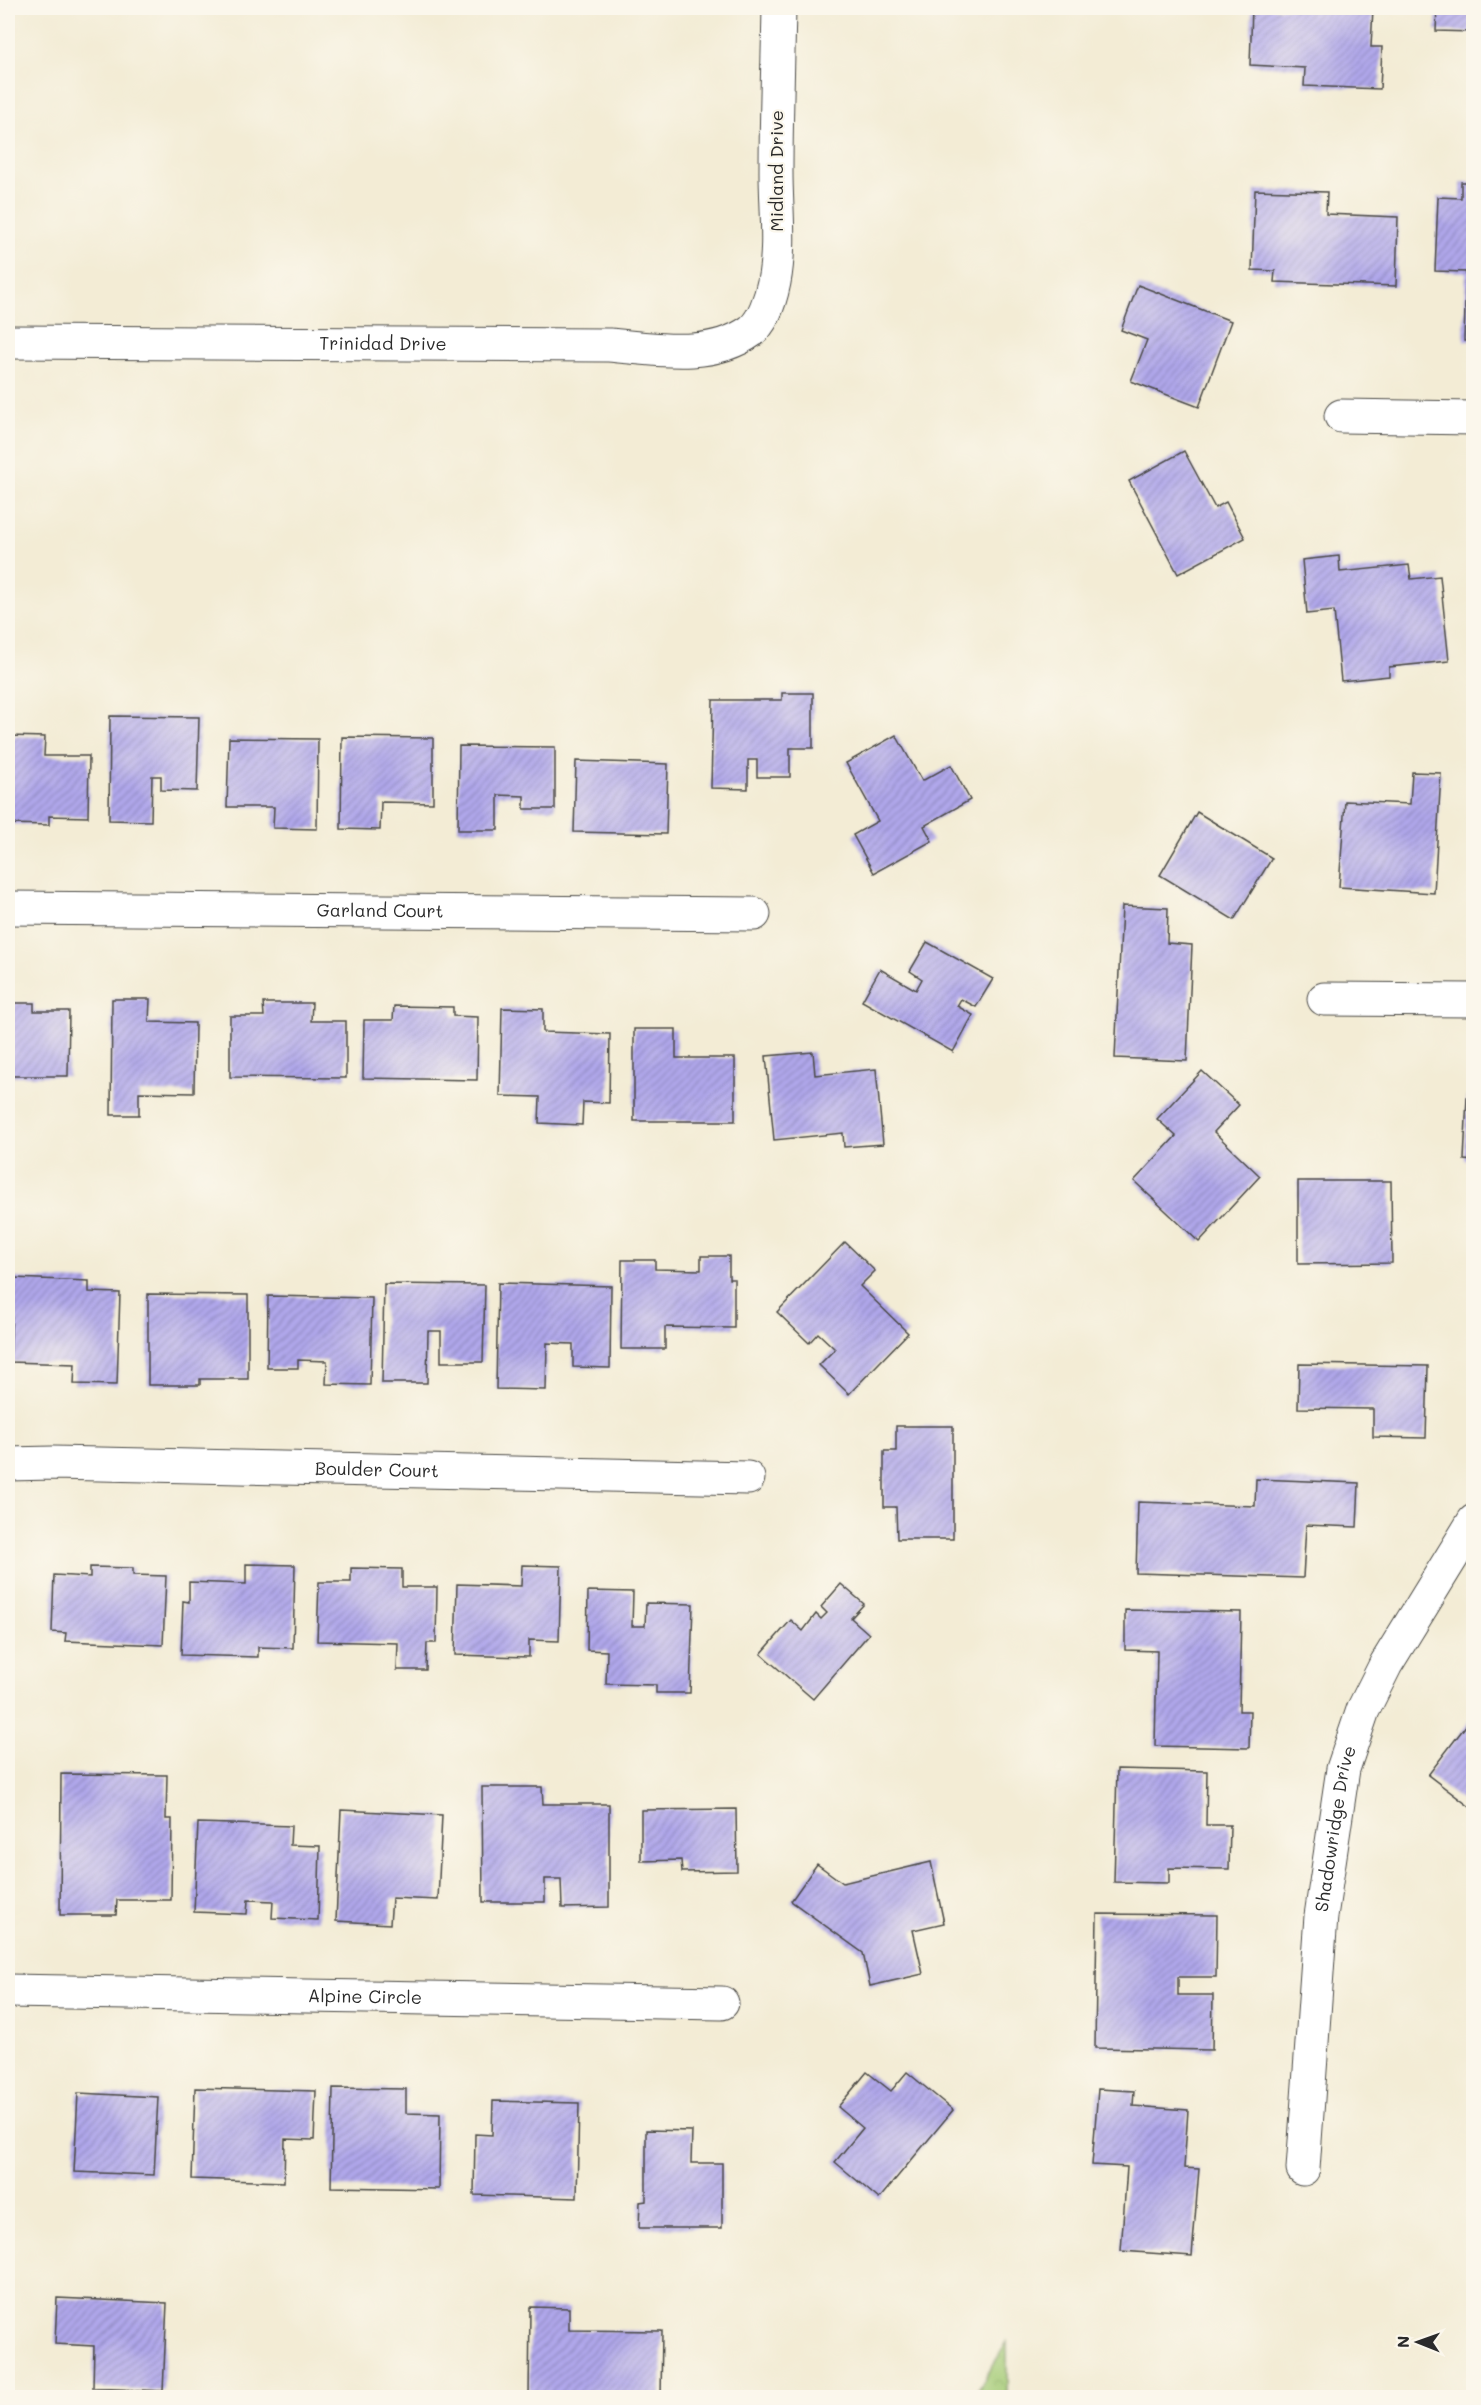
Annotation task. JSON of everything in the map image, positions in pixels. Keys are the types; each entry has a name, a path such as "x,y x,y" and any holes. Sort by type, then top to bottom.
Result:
{"street":[{"name":"Midland Drive","path":"754,329 764,314 774,283 777,254 779,8"},
{"name":"Trinidad Drive","path":"8,342 597,345 695,349 722,347 754,329"},
{"path":"1341,416 1473,418"},
{"name":"Garland Court","path":"8,908 754,914"},
{"path":"1324,999 1473,1000"},
{"name":"Boulder Court","path":"8,1464 53,1463 748,1478"},
{"name":"Shadowridge Drive","path":"1303,2169 1321,1916 1343,1769 1363,1710 1386,1664 1473,1521"},
{"name":"Alpine Circle","path":"8,1991 722,2002"}],"green space":[{"path":"1007,2342 1007,2397 974,2397"}],"building":[{"path":"1252,8 1373,8 1371,47 1382,47 1380,89 1304,86 1305,68 1250,65"},
{"path":"1437,8 1474,8 1474,32 1436,31"},
{"path":"1461,182 1474,182 1474,341 1464,341 1466,272 1435,271 1438,197 1461,198"},
{"path":"1255,190 1327,192 1326,214 1398,217 1396,286 1274,282 1275,271 1252,270"},
{"path":"1138,285 1231,321 1199,407 1131,381 1147,340 1121,330"},
{"path":"1184,451 1215,508 1226,502 1245,538 1178,574 1129,481"},
{"path":"1339,556 1340,572 1409,565 1411,579 1440,576 1449,661 1389,667 1389,676 1341,681 1334,611 1307,614 1302,560"},
{"path":"782,693 813,693 813,748 790,748 790,777 757,777 757,760 748,760 748,789 711,788 713,700 782,700"},
{"path":"110,716 199,717 197,791 161,790 161,776 152,776 151,821 109,820"},
{"path":"896,735 922,781 951,765 970,800 924,826 932,841 874,873 853,835 878,821 846,763"},
{"path":"8,736 45,737 44,756 89,756 88,817 49,816 49,825 8,824"},
{"path":"342,737 433,738 433,803 381,802 380,830 341,829"},
{"path":"229,738 318,739 317,829 273,828 274,807 227,807"},
{"path":"459,746 555,747 555,809 524,809 524,796 498,795 498,830 458,830"},
{"path":"576,761 668,764 666,834 574,832"},
{"path":"1412,772 1441,773 1434,893 1339,887 1345,801 1410,804"},
{"path":"1197,812 1272,858 1234,920 1160,875"},
{"path":"1122,906 1168,908 1167,943 1192,945 1187,1061 1115,1058"},
{"path":"927,942 993,979 976,1007 961,999 957,1006 973,1015 953,1052 862,1001 880,969 916,990 922,979 910,971"},
{"path":"112,999 150,999 149,1022 195,1023 194,1093 139,1092 139,1115 111,1115"},
{"path":"8,1003 34,1003 34,1011 69,1011 68,1076 8,1076"},
{"path":"263,1003 312,1003 311,1021 346,1021 346,1078 230,1077 230,1016 264,1016"},
{"path":"394,1006 453,1007 453,1016 478,1017 477,1080 363,1078 364,1020 393,1020"},
{"path":"502,1008 543,1009 543,1032 610,1034 609,1103 583,1102 582,1125 539,1123 540,1097 500,1096"},
{"path":"634,1029 676,1029 676,1058 735,1058 735,1121 634,1121"},
{"path":"813,1052 815,1075 876,1069 883,1144 844,1147 843,1133 774,1140 766,1056"},
{"path":"1202,1071 1239,1105 1214,1132 1260,1176 1199,1242 1134,1181 1176,1136 1157,1119"},
{"path":"1467,1097 1474,1097 1474,1161 1464,1160"},
{"path":"1298,1181 1391,1181 1392,1263 1298,1264"},
{"path":"845,1242 875,1271 860,1286 908,1333 849,1394 819,1365 835,1349 818,1333 809,1343 777,1312"},
{"path":"701,1256 729,1256 729,1279 734,1279 734,1328 665,1327 665,1349 621,1349 622,1260 655,1260 655,1269 701,1270"},
{"path":"13,1278 89,1281 89,1292 120,1293 117,1385 74,1384 75,1364 10,1362"},
{"path":"498,1283 611,1286 610,1368 573,1367 573,1344 547,1343 546,1390 496,1389"},
{"path":"384,1284 485,1285 483,1362 441,1362 441,1331 428,1331 427,1383 382,1383"},
{"path":"148,1294 248,1295 248,1379 200,1379 200,1385 148,1385"},
{"path":"268,1296 372,1298 370,1385 326,1384 327,1361 298,1360 298,1368 267,1368"},
{"path":"1299,1364 1428,1366 1426,1438 1373,1437 1373,1409 1298,1408"},
{"path":"896,1426 953,1426 953,1539 897,1539 896,1507 884,1507 884,1451 896,1451"},
{"path":"1256,1479 1359,1483 1357,1527 1306,1525 1303,1578 1136,1573 1138,1502 1255,1506"},
{"path":"246,1564 295,1565 293,1648 258,1647 258,1657 181,1655 183,1601 189,1602 189,1582 246,1584"},
{"path":"522,1565 561,1566 559,1641 529,1640 529,1657 455,1655 457,1584 521,1586"},
{"path":"90,1567 133,1568 133,1575 166,1576 163,1645 65,1641 66,1633 52,1632 54,1575 90,1577"},
{"path":"351,1568 402,1569 402,1587 437,1587 436,1643 427,1643 426,1670 397,1670 398,1643 317,1641 319,1582 351,1582"},
{"path":"841,1584 864,1604 851,1618 869,1634 813,1699 761,1654 791,1620 803,1631 816,1614 821,1619 827,1613 821,1607"},
{"path":"588,1591 633,1592 632,1626 645,1626 646,1603 693,1604 690,1693 656,1693 656,1685 606,1684 607,1651 587,1650"},
{"path":"1125,1610 1241,1612 1239,1711 1250,1711 1249,1748 1155,1746 1157,1651 1125,1650"},
{"path":"1474,1715 1474,1810 1428,1775"},
{"path":"1117,1769 1207,1771 1206,1825 1230,1825 1229,1869 1169,1868 1169,1883 1114,1882"},
{"path":"61,1774 167,1775 166,1819 172,1819 171,1900 117,1900 116,1915 60,1915"},
{"path":"482,1787 542,1787 543,1804 609,1804 609,1907 562,1908 561,1879 545,1879 545,1902 483,1902"},
{"path":"736,1809 737,1871 682,1872 681,1860 641,1861 641,1810"},
{"path":"341,1810 442,1815 438,1900 392,1898 390,1924 336,1921"},
{"path":"198,1823 291,1826 290,1845 320,1846 318,1920 272,1918 273,1901 248,1900 247,1914 194,1912"},
{"path":"931,1862 944,1923 913,1930 923,1974 870,1986 863,1953 791,1901 817,1864 843,1883"},
{"path":"1097,1914 1217,1915 1216,1977 1178,1977 1178,1995 1213,1995 1212,2050 1095,2048"},
{"path":"867,2072 891,2091 907,2072 953,2110 879,2199 835,2162 863,2128 838,2107"},
{"path":"195,2088 316,2091 314,2140 285,2139 284,2182 192,2179"},
{"path":"333,2088 406,2089 406,2113 440,2114 439,2189 331,2187"},
{"path":"1098,2089 1134,2091 1133,2106 1188,2110 1184,2168 1199,2169 1192,2256 1121,2251 1127,2167 1092,2165"},
{"path":"78,2093 158,2097 154,2175 74,2172"},
{"path":"493,2101 579,2103 577,2198 474,2195 475,2134 492,2135"},
{"path":"646,2130 692,2131 691,2163 722,2163 722,2228 639,2228 640,2202 646,2201"},
{"path":"57,2298 167,2303 163,2391 93,2388 94,2346 55,2344"},
{"path":"530,2307 569,2308 569,2330 662,2331 661,2398 529,2398"}]}
